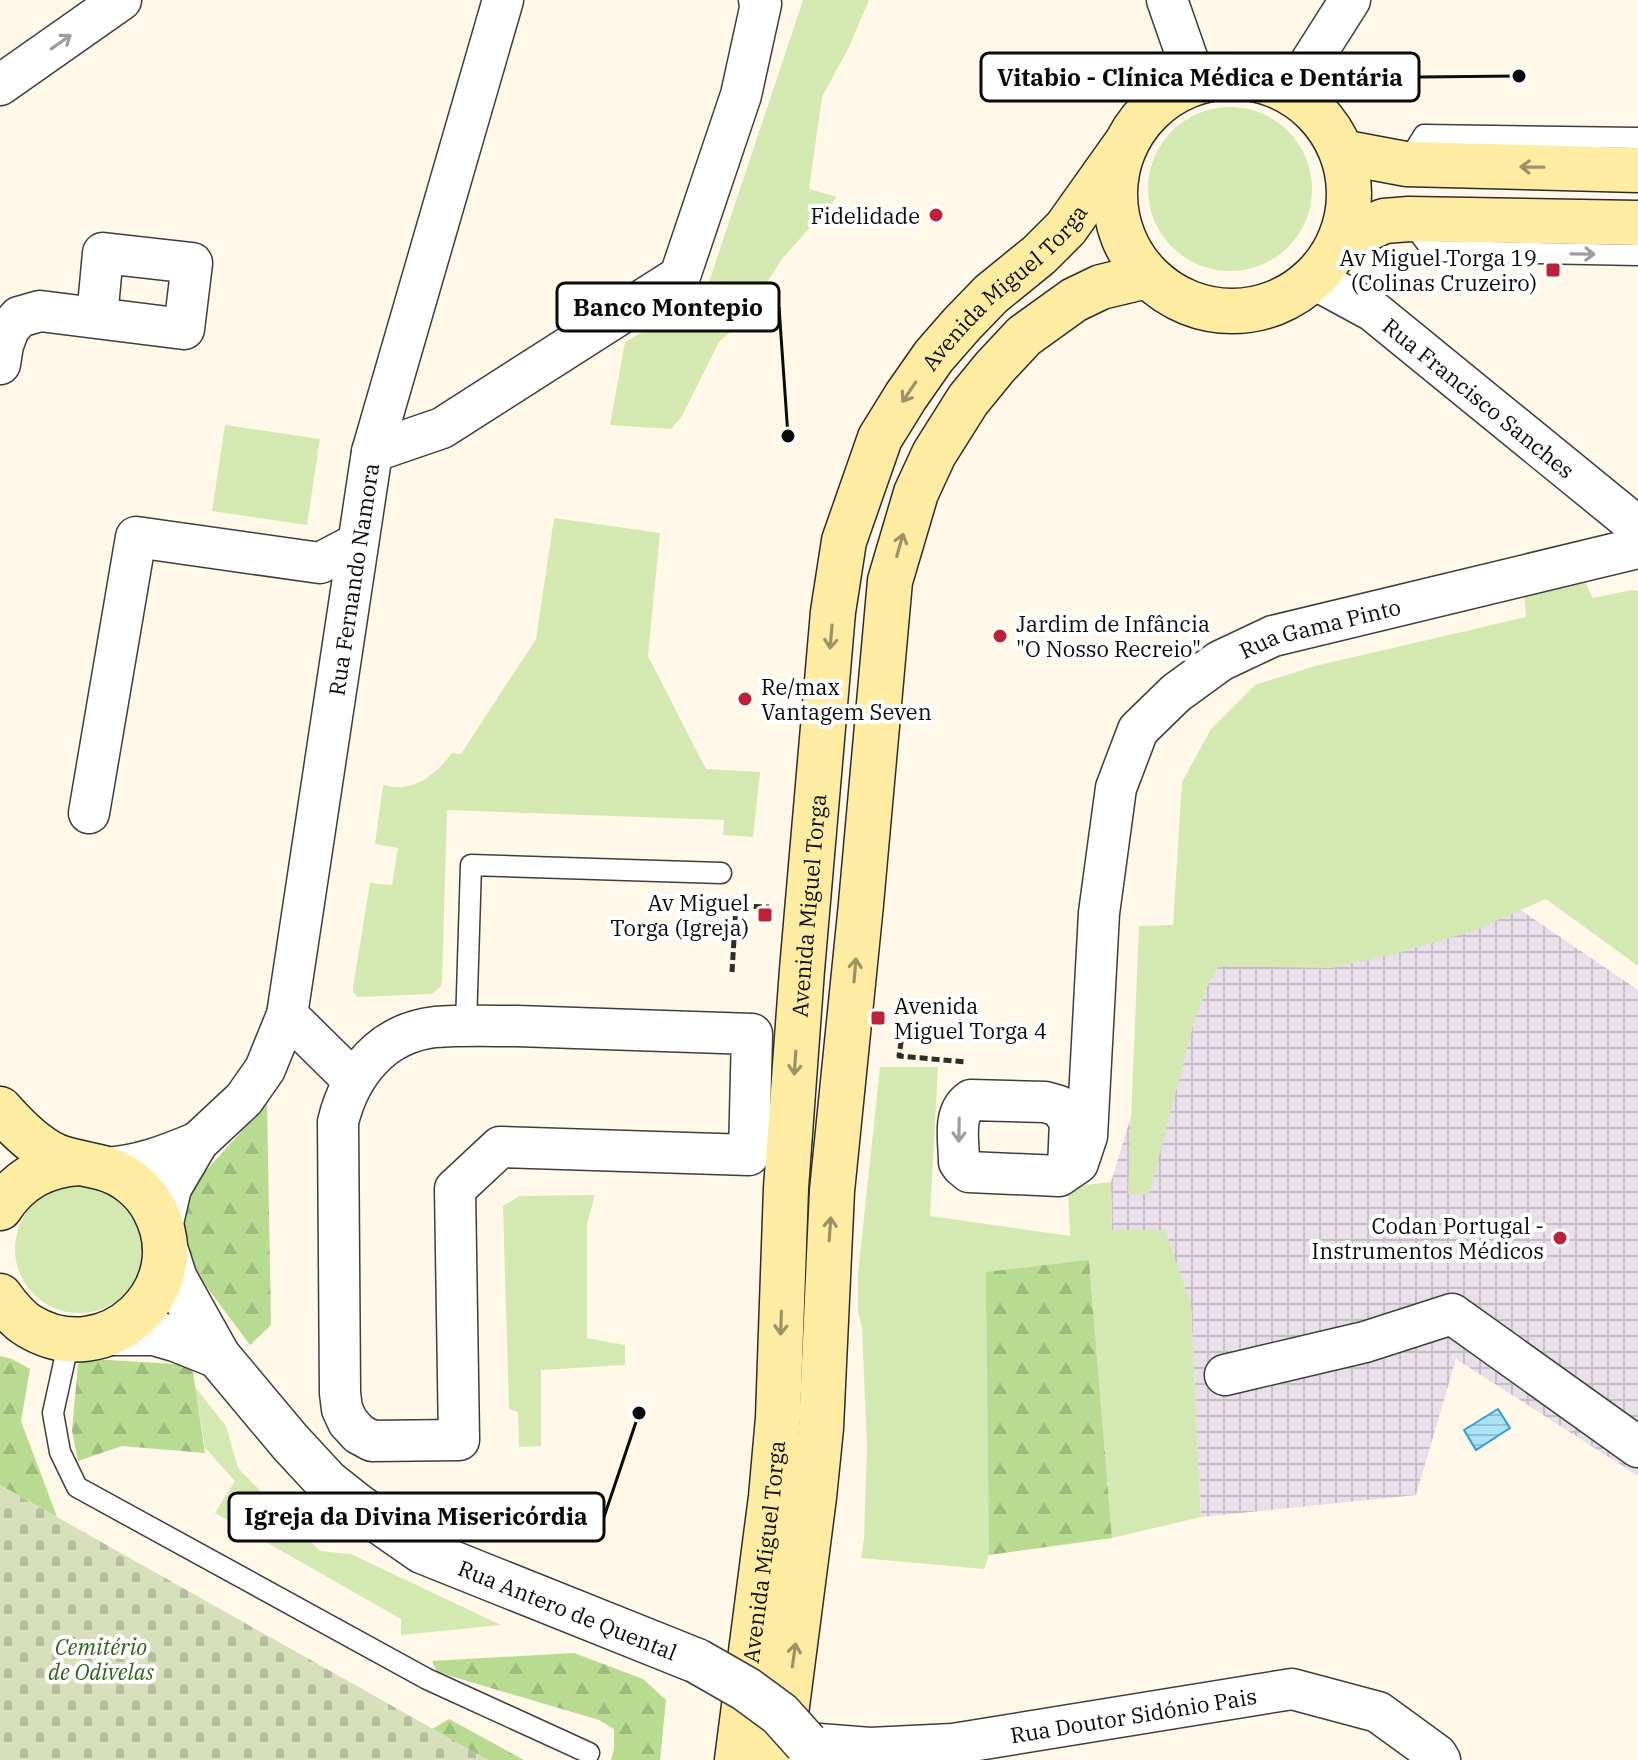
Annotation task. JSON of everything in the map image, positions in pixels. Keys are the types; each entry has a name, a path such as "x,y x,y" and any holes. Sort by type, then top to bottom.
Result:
{"main road":[{"path":"1216,78 1257,80 1291,93 1314,110 1330,130 1342,152 1348,174 1350,197 1347,220 1329,261 1296,294 1253,310 1230,312 1207,309 1165,291 1147,276 1133,258 1122,237 1116,215 1114,192 1117,168 1125,145 1138,124 1174,92 1216,78"},
{"name":"Avenida Miguel Torga","path":"737,1760 771,1497 778,1418 786,1188 801,986 833,612 844,541 880,438 934,356 991,294 1039,255 1066,228 1125,145"},
{"path":"1342,152 1415,149 1638,170"},
{"path":"1340,241 1384,221 1409,219 1638,223"},
{"name":"Avenida Miguel Torga","path":"801,1754 811,1526 821,1428 832,1191 890,581 916,493 934,454 954,420 995,367 1024,336 1074,300 1101,287 1147,276"},
{"path":"0,1109 53,1155 125,1177 141,1191 153,1208 163,1237 164,1269 157,1289 130,1322 112,1333 91,1339 69,1340 48,1335 10,1315"},
{"path":"0,1208 24,1180 43,1170 63,1164 92,1166"}],"street":[{"path":"0,85 121,0"},
{"name":"Rua Fernando Namora","path":"198,1142 244,1099 265,1069 287,1015 372,452 503,0"},
{"path":"372,452 442,428 680,276 741,95 761,4 759,0"},
{"path":"1167,0 1196,83"},
{"path":"1291,93 1350,0"},
{"name":"Rua Francisco Sanches","path":"1314,279 1373,311 1638,527"},
{"path":"0,364 9,329 19,317 40,311 97,318"},
{"path":"89,813 136,537 320,563 358,543"},
{"name":"Rua Gama Pinto","path":"1068,1169 1078,1163 1087,1136 1099,913 1116,788 1138,730 1176,693 1220,661 1273,636 1638,548"},
{"path":"287,1015 353,1080"},
{"path":"466,1026 752,1034 749,1155 500,1147 455,1189 459,1440 372,1441 359,1434 348,1422 340,1393 338,1122 353,1080 365,1063 384,1046 409,1033 432,1027 466,1026"},
{"name":"Rua Gama Pinto","path":"1024,1101 1049,1088 1069,1071 1092,1032"},
{"path":"971,1100 1045,1102 1059,1106 1070,1121 1068,1169 1059,1176 969,1172 959,1162 958,1118 963,1106 971,1100"},
{"path":"92,1166 128,1166 198,1142"},
{"path":"163,1237 164,1212 171,1188 198,1142"},
{"name":"Rua Antero de Quental","path":"163,1237 180,1289 218,1356 327,1482 422,1551 697,1661 746,1689 780,1714 801,1754"},
{"path":"1225,1375 1365,1342 1452,1314 1638,1447"},
{"path":"112,1333 154,1333 218,1356"},
{"name":"Rua Doutor Sidónio Pais","path":"801,1754 870,1748 937,1752 1292,1689 1378,1712 1440,1760"}],"lane":[{"path":"1415,149 1638,138"},
{"path":"1409,219 1430,248 1437,251 1638,255"},
{"path":"466,1026 471,865 721,873"},
{"path":"69,1340 53,1413 60,1452 77,1487 427,1679 589,1753"}],"path":[{"path":"732,972 736,906 772,907"}],"shaded area":[{"path":"1490,889 1638,990 1638,1476 1456,1359 1416,1495 1201,1517 1191,1305 1112,1230 1111,1182 1171,985 1183,962"}],"green space":[{"path":"803,0 869,0 849,47 822,97 809,189 837,197 782,259 741,323 719,342 682,416 671,429 610,425 625,342 704,297"},
{"path":"1230,107 1262,113 1288,131 1306,157 1312,189 1306,221 1288,247 1262,265 1230,271 1198,265 1172,247 1154,221 1148,189 1154,157 1172,131 1198,113"},
{"path":"225,425 320,439 307,525 212,511"},
{"path":"554,518 660,533 648,656 706,769 760,772 753,837 723,835 724,820 447,810 441,986 432,994 358,997 353,987 370,883 392,885 398,848 375,844 383,785 411,786 437,770 452,753 461,754 536,639"},
{"path":"1581,575 1593,598 1638,591 1638,966 1546,899 1470,932 1332,968 1219,966 1207,987 1193,1026 1149,1195 1128,1193 1139,926 1173,925 1182,782 1211,729 1255,685 1315,666 1526,617 1524,592"},
{"path":"880,1067 938,1067 930,1216 1070,1236 1068,1187 1111,1182 1112,1230 1165,1230 1191,1305 1201,1517 1112,1538 1089,1260 984,1569 861,1558 867,1448 858,1274"},
{"path":"267,1103 271,1325 250,1345 189,1263 179,1222 185,1194"},
{"path":"79,1185 104,1189 125,1203 139,1224 143,1249 139,1274 125,1295 104,1309 79,1313 54,1309 33,1295 19,1274 15,1249 19,1224 33,1203 54,1189"},
{"path":"595,1195 587,1224 587,1338 625,1345 625,1365 541,1370 541,1446 519,1447 518,1412 509,1409 503,1206 519,1196"},
{"path":"1089,1260 1112,1538 989,1555 986,1272"},
{"path":"0,1356 30,1369 21,1421 57,1517 0,1485"},
{"path":"91,1359 192,1365 205,1453 122,1446 78,1461 72,1431 78,1364"},
{"path":"195,1387 226,1426 238,1468 320,1551 351,1554 501,1625 401,1635 401,1619 215,1513 235,1481 205,1448"},
{"name":"Cemitério de Odivelas","path":"0,1485 57,1517 488,1760 0,1760"},
{"path":"574,1653 643,1679 666,1700 660,1760 611,1760 614,1729 599,1720 437,1672 432,1661"},
{"path":"449,1719 524,1760 488,1760 432,1729"}],"water":[{"path":"1498,1409 1510,1428 1476,1450 1464,1430"}],"place":[{"name":"Vitabio - Clínica Médica e Dentária","path":"1519,76"},
{"name":"Fidelidade","path":"936,215"},
{"name":"Av Miguel Torga 19 (Colinas Cruzeiro)","path":"1553,270"},
{"name":"Banco Montepio","path":"788,436"},
{"name":"Jardim de Infância \"O Nosso Recreio\"","path":"1000,636"},
{"name":"Re/max Vantagem Seven","path":"745,699"},
{"name":"Av Miguel Torga (Igreja)","path":"765,915"},
{"name":"Avenida Miguel Torga 4","path":"878,1018"},
{"name":"Codan Portugal - Instrumentos Médicos","path":"1560,1238"},
{"name":"Igreja da Divina Misericórdia","path":"639,1413"}]}
